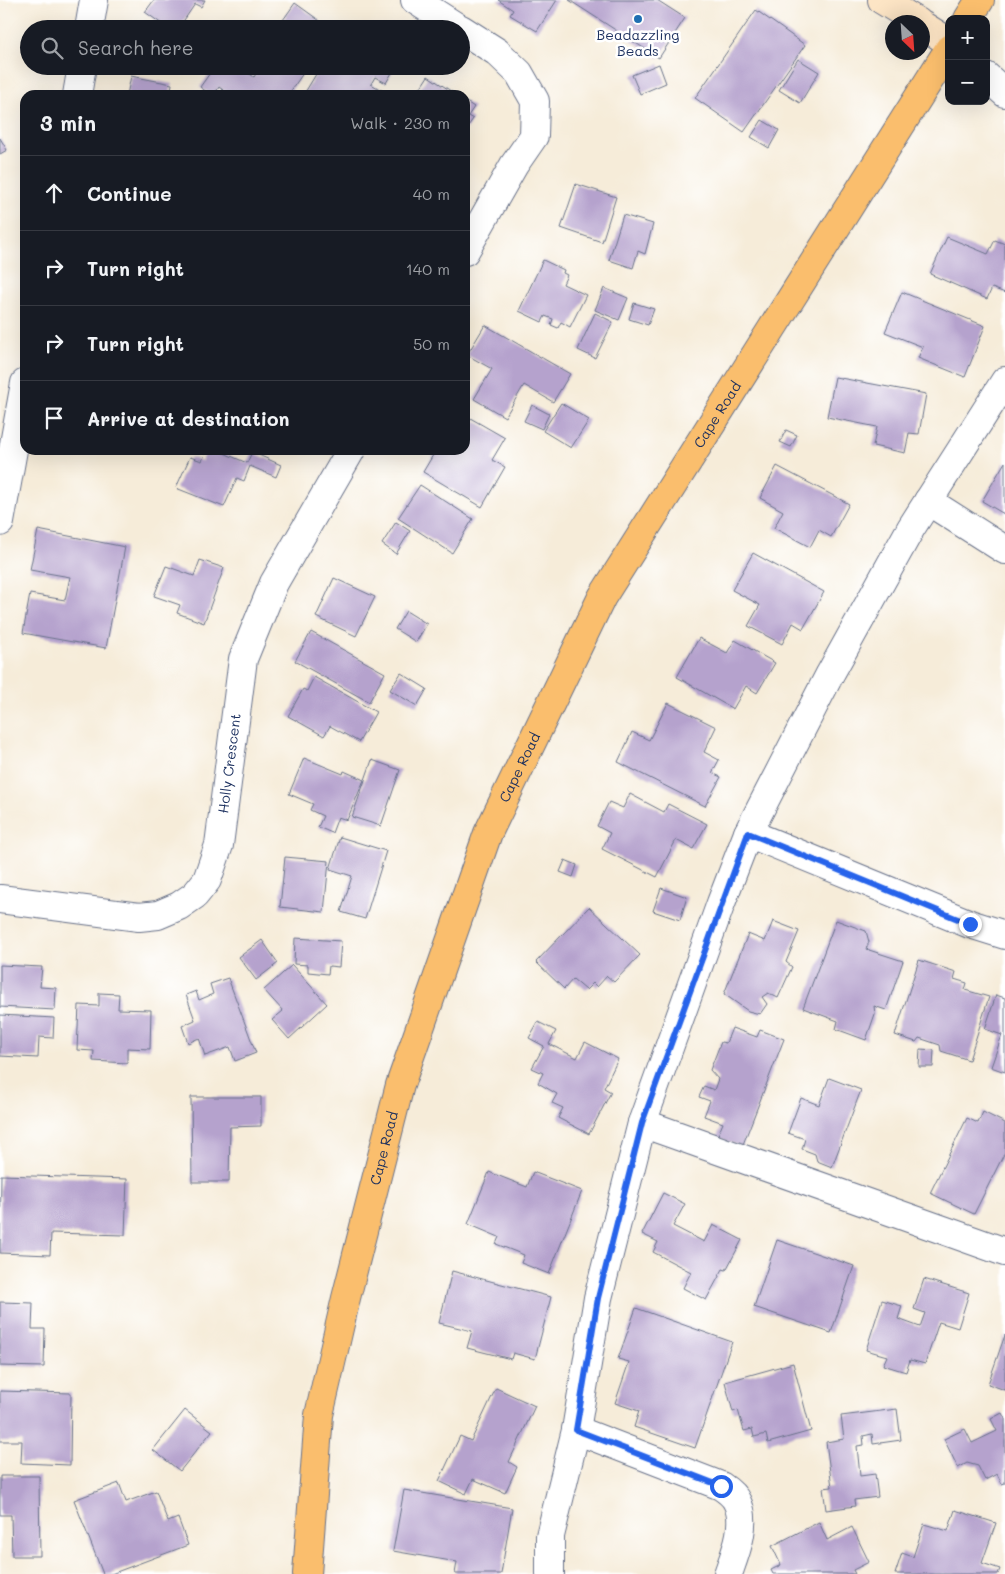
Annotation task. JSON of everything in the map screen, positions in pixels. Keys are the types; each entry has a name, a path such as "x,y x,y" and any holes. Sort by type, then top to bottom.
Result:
{"main road":[{"path":"971,15 980,0"},
{"name":"Cape Road","path":"307,1574 319,1415 349,1288 400,1085 488,833 602,597 945,55"}],"street":[{"path":"91,20 94,0"},
{"path":"415,0 447,20"},
{"path":"882,0 907,15"},
{"path":"930,30 945,39"},
{"path":"470,35 497,52 519,73 535,101 534,136 514,164 470,242"},
{"path":"78,90 80,75"},
{"path":"990,80 1005,93"},
{"path":"550,1574 550,1536 576,1430 598,1298 642,1123 748,833 830,674 911,528 1005,381"},
{"path":"0,522 20,411"},
{"name":"Holly Crescent","path":"0,899 139,917 158,915 179,906 195,895 207,880 219,845 243,659 274,583 348,455"},
{"path":"928,501 1005,550"},
{"path":"748,833 970,924 1005,935"},
{"path":"642,1123 1005,1252"},
{"path":"576,1430 721,1486 732,1494 738,1503 740,1512 740,1532 736,1552 728,1574"}],"building":[{"path":"154,0 205,0 201,7 195,4 184,20 156,20 145,12"},
{"path":"498,0 557,0 537,31 510,15 513,10"},
{"path":"569,0 657,0 685,18 659,58"},
{"path":"295,3 319,20 283,20"},
{"path":"756,10 805,45 744,132 695,98"},
{"path":"798,59 819,72 800,103 779,90"},
{"path":"659,64 666,83 640,94 632,75"},
{"path":"209,75 251,75 254,77 255,75 302,75 291,90 223,90 219,87 217,90 204,90 200,87"},
{"path":"316,75 391,75 386,83 375,77 371,84 382,90 306,90"},
{"path":"131,76 172,84 171,90 128,90"},
{"path":"428,76 449,90 419,90"},
{"path":"470,104 474,107 470,113"},
{"path":"762,120 779,130 769,148 751,137"},
{"path":"0,138 7,150 0,154"},
{"path":"576,184 616,197 602,242 561,228"},
{"path":"623,215 653,224 645,254 638,251 633,268 609,260"},
{"path":"947,237 988,254 995,240 1005,244 1005,293 992,288 987,299 930,274"},
{"path":"543,260 564,270 563,273 567,275 563,284 586,295 570,327 561,322 558,328 551,325 553,319 545,316 542,322 519,311"},
{"path":"604,288 628,298 619,320 595,310"},
{"path":"902,292 985,326 965,377 918,358 923,347 885,332"},
{"path":"634,303 654,309 648,325 629,319"},
{"path":"595,313 613,322 595,358 578,350"},
{"path":"485,325 570,374 553,402 524,385 505,417 474,399 492,369 470,357 470,350"},
{"path":"835,377 926,394 919,434 909,433 905,453 873,446 877,427 827,417"},
{"path":"561,403 589,420 571,448 543,431"},
{"path":"532,405 549,414 542,429 524,421"},
{"path":"470,418 505,438 492,460 505,467 482,507 423,472 433,455 470,455"},
{"path":"786,430 797,435 791,447 780,442"},
{"path":"205,455 229,455 247,463 251,455 259,455 281,465 276,477 250,466 244,481 237,478 224,507 176,488 190,457 202,461"},
{"path":"1005,462 1005,512 1004,514 982,501"},
{"path":"777,466 849,504 831,537 819,530 810,547 774,528 783,511 760,498"},
{"path":"420,485 473,519 452,553 398,518"},
{"path":"396,522 410,531 396,554 382,544"},
{"path":"38,530 125,547 106,648 23,633 30,594 65,600 70,577 30,570"},
{"path":"753,553 824,592 803,629 793,623 782,644 748,626 760,605 732,590"},
{"path":"200,560 224,568 204,623 177,613 180,605 154,596 166,566 194,576"},
{"path":"334,578 375,597 356,636 316,617"},
{"path":"406,611 427,624 416,642 395,629"},
{"path":"311,632 385,673 369,702 295,661"},
{"path":"699,638 727,653 735,640 775,663 757,693 746,686 733,709 677,677"},
{"path":"401,673 427,689 417,706 390,690"},
{"path":"314,677 376,712 359,742 330,726 324,736 288,716 303,689 307,691"},
{"path":"668,703 716,727 704,752 719,760 712,773 721,777 705,806 618,762 632,732 649,740"},
{"path":"304,758 343,774 344,771 364,780 347,820 338,817 332,833 318,827 323,816 310,810 313,804 289,794"},
{"path":"372,760 400,770 381,826 352,817"},
{"path":"630,794 664,812 668,804 707,824 693,849 676,840 657,877 602,849 610,833 597,826 609,802 623,808"},
{"path":"340,837 386,851 365,919 341,912 352,876 330,869"},
{"path":"285,857 329,861 324,912 280,907"},
{"path":"565,860 577,865 573,877 560,872"},
{"path":"661,888 687,897 680,920 653,911"},
{"path":"589,907 640,955 614,982 607,976 597,987 593,983 586,990 573,979 564,989 536,962"},
{"path":"836,920 866,931 869,942 866,949 903,961 886,1010 874,1006 875,1014 866,1040 836,1029 838,1021 803,1008"},
{"path":"773,921 799,931 786,962 792,967 778,998 768,993 762,997 767,1004 760,1014 748,1011 724,994 748,934 765,941"},
{"path":"295,938 341,941 339,967 329,966 328,974 308,972 308,965 294,964"},
{"path":"262,940 278,963 256,980 239,957"},
{"path":"919,960 956,972 954,979 967,983 965,990 989,997 969,1060 941,1051 940,1045 919,1038 916,1042 895,1035"},
{"path":"0,965 42,967 40,987 56,988 55,1010 0,1007"},
{"path":"292,965 327,1004 289,1039 272,1020 283,1011 264,990"},
{"path":"228,978 256,1053 235,1061 230,1047 205,1056 199,1038 188,1043 182,1026 195,1020 186,995 196,991 199,1000 213,994 210,984"},
{"path":"99,993 119,994 118,1009 151,1010 150,1049 127,1048 127,1063 93,1061 94,1051 77,1050 79,1005 99,1006"},
{"path":"996,995 1005,998 1005,1072 991,1067 1002,1035 985,1029"},
{"path":"0,1015 54,1018 53,1038 39,1037 38,1058 0,1056"},
{"path":"538,1022 556,1031 549,1044 577,1058 585,1042 618,1059 604,1088 611,1092 589,1134 558,1118 563,1108 552,1103 557,1094 538,1083 543,1073 532,1068 544,1046 529,1038"},
{"path":"732,1028 757,1037 760,1030 784,1039 742,1147 717,1137 723,1123 704,1116 710,1101 699,1097 704,1086 714,1090 718,1079 710,1070 721,1042 726,1043"},
{"path":"920,1049 934,1050 933,1067 919,1067"},
{"path":"829,1078 861,1090 832,1167 817,1161 815,1154 802,1149 805,1139 788,1133 801,1098 819,1105"},
{"path":"191,1097 261,1097 261,1126 230,1127 229,1182 192,1182"},
{"path":"983,1112 1005,1123 1005,1152 974,1214 930,1193 967,1118 978,1123"},
{"path":"489,1172 527,1187 533,1172 582,1191 549,1274 521,1263 524,1255 496,1244 499,1237 468,1224"},
{"path":"1,1175 127,1179 125,1235 51,1233 50,1255 0,1253"},
{"path":"663,1193 685,1204 673,1226 704,1242 713,1225 742,1240 726,1270 723,1269 706,1300 683,1288 691,1272 653,1252 658,1242 642,1234"},
{"path":"777,1240 854,1266 831,1333 754,1307"},
{"path":"452,1271 551,1297 535,1359 513,1353 511,1359 467,1348 472,1331 439,1323"},
{"path":"924,1279 969,1293 958,1328 939,1322 925,1364 910,1360 906,1372 883,1365 887,1356 866,1350 882,1300 902,1306 898,1319 920,1327 925,1313 914,1309"},
{"path":"0,1302 33,1303 32,1329 45,1329 44,1367 0,1366"},
{"path":"636,1308 732,1342 695,1448 634,1427 639,1411 615,1403 629,1362 618,1359"},
{"path":"1005,1335 1005,1390 988,1384"},
{"path":"793,1363 811,1431 768,1443 766,1434 754,1437 752,1429 744,1431 738,1410 733,1412 725,1382"},
{"path":"496,1388 535,1406 509,1462 517,1467 505,1493 473,1479 466,1494 439,1481 460,1436 471,1441"},
{"path":"0,1391 71,1393 70,1465 21,1463 22,1441 0,1441"},
{"path":"897,1409 901,1440 873,1444 872,1434 863,1436 864,1445 857,1446 860,1476 875,1474 878,1497 854,1500 855,1506 826,1510 823,1488 832,1487 826,1442 844,1439 841,1416"},
{"path":"185,1410 212,1431 180,1471 153,1450"},
{"path":"1002,1413 1005,1419 1005,1483 1002,1484 997,1474 985,1480 978,1466 967,1463 958,1468 944,1439 965,1429 972,1443 997,1431 991,1419"},
{"path":"0,1476 39,1476 40,1556 12,1556 11,1515 0,1515"},
{"path":"119,1483 126,1502 156,1491 168,1522 178,1518 188,1545 111,1574 103,1574 74,1500"},
{"path":"404,1490 512,1508 501,1574 455,1574 457,1562 393,1551"},
{"path":"955,1510 996,1523 982,1563 1000,1569 998,1574 895,1574 902,1553 913,1557 924,1524 948,1531"},
{"path":"819,1522 827,1540 852,1527 869,1562 853,1570 855,1574 773,1574 771,1570 781,1565 772,1546"}],"place":[{"name":"Beadazzling Beads","path":"638,19"}],"route":[{"path":"721,1486 576,1430 598,1298 642,1123 748,833 970,924"}]}
